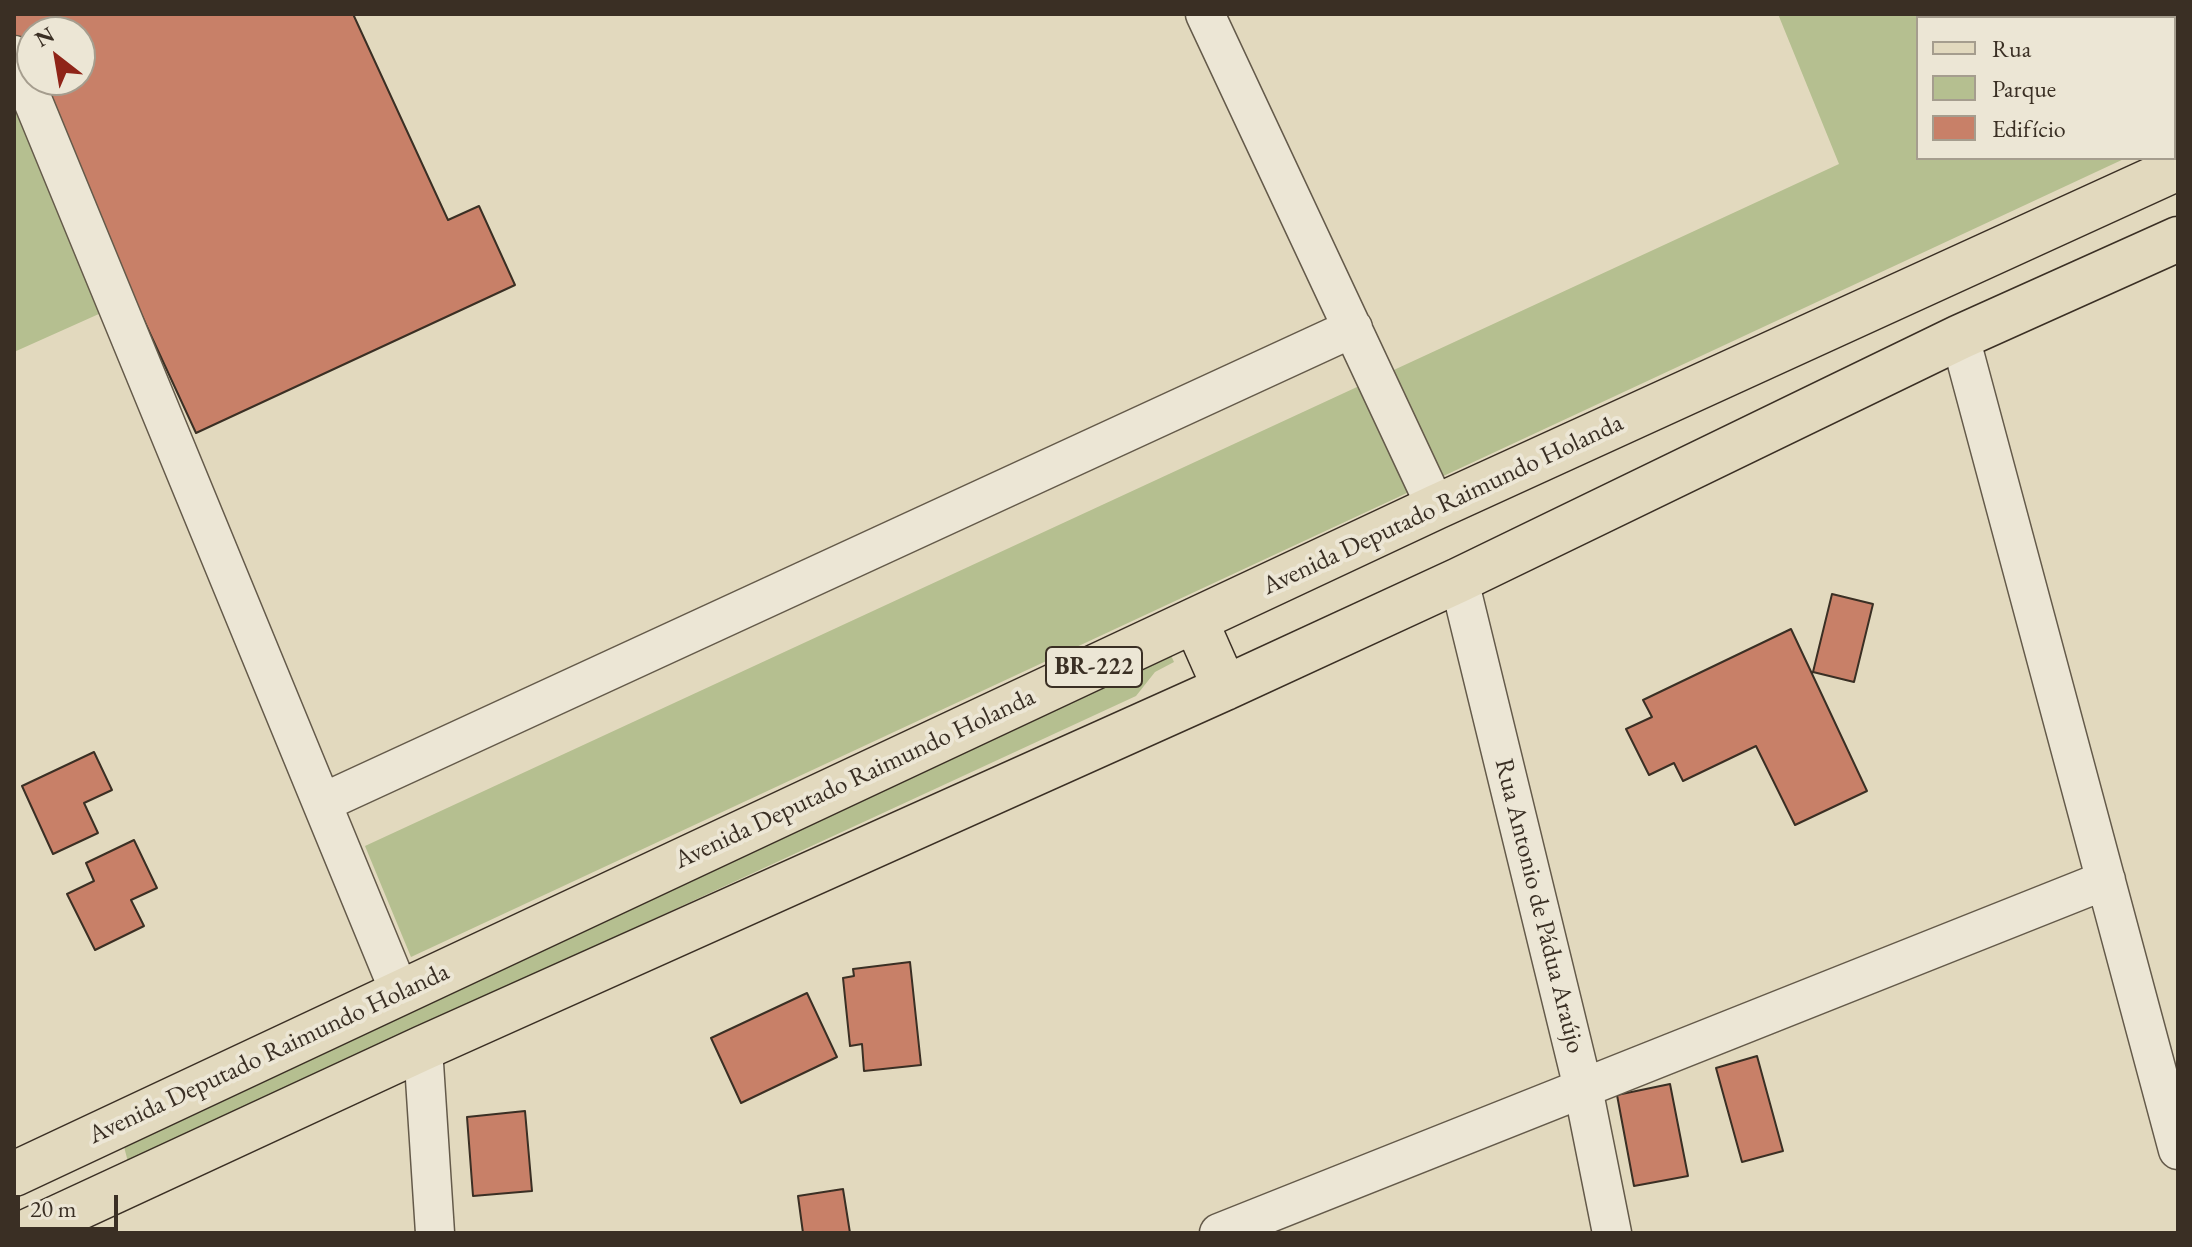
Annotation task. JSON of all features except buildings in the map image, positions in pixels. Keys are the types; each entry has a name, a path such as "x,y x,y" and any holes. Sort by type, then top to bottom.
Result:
{"main road":[{"name":"Avenida Deputado Raimundo Holanda","path":"14,1174 1436,507 2178,168"},
{"path":"2030,237 2055,295"},
{"name":"BR-222","path":"24,1233 423,1048 1225,688 1459,580 1960,337 2178,239"},
{"path":"1195,620 1225,688"},
{"path":"57,1154 73,1210"}],"street":[{"path":"1205,14 1436,507"},
{"path":"14,55 400,993"},
{"path":"322,803 1353,328"},
{"path":"1960,337 2178,1150"},
{"name":"Rua Antonio de Pádua Araújo","path":"1459,580 1583,1088 1612,1233"},
{"path":"1219,1233 2106,880"},
{"path":"423,1048 435,1233"}],"green space":[{"path":"1778,14 2084,14 1916,16 1916,160 2122,160 411,957 365,846 1839,164"},
{"path":"14,96 110,309 14,352"},
{"path":"1168,649 1174,662 1155,672 1136,696 128,1162 122,1139"}]}
